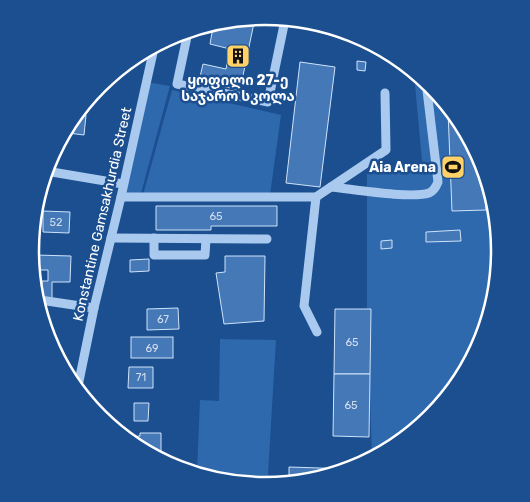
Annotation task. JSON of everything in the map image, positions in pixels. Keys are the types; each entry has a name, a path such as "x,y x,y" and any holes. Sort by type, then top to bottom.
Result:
{"street":[{"path":"186,39 177,84 268,102 284,26"},
{"name":"Konstantine Gamsakhurdia Street","path":"79,380 152,55"},
{"path":"121,197 316,196 386,150 385,93"},
{"path":"331,187 409,195 429,193 435,189 438,182 427,94"},
{"path":"53,173 123,184"},
{"path":"316,196 304,306 317,332"},
{"path":"111,238 267,239"},
{"path":"154,238 154,255 205,255 206,239"},
{"path":"45,301 94,308"}],"shaded area":[{"path":"146,82 170,86 140,197 121,197"},
{"path":"415,82 435,102 453,125 474,165 487,207 491,236 491,266 487,295 479,324 468,351 453,377 435,400 414,421 391,439 372,450 367,309 367,174 423,172"},
{"path":"172,90 281,115 270,195 143,195"},
{"path":"220,339 276,340 269,477 250,477 221,473 197,466 200,400 219,401"}],"building":[{"name":"ყოფილი 27-ე საჯარო სკოლა","path":"254,25 240,90 199,81 203,64 226,69 230,49 210,44 212,32"},
{"path":"357,61 366,62 365,71 357,70"},
{"path":"300,62 335,67 320,187 286,183"},
{"path":"85,115 86,115 84,135 72,133"},
{"path":"448,119 461,138 474,165 486,202 486,210 452,211"},
{"path":"156,206 277,206 277,226 211,226 211,230 156,230"},
{"path":"43,211 70,212 69,233 43,232"},
{"path":"460,230 461,241 426,242 426,232"},
{"path":"392,240 392,248 381,249 381,241"},
{"path":"39,255 71,256 70,282 52,282 52,300 44,300 42,288 42,281 48,281 48,270 40,270"},
{"path":"225,256 265,256 264,321 224,324 216,273 225,272"},
{"path":"149,259 149,271 130,272 130,260"},
{"path":"178,308 179,329 147,330 147,309"},
{"path":"335,309 371,309 370,374 334,374"},
{"path":"131,337 173,337 173,358 131,358"},
{"path":"129,367 153,367 153,388 128,388"},
{"path":"334,374 370,374 369,437 333,436"},
{"path":"134,403 149,403 148,421 134,421"},
{"path":"140,433 161,433 161,452 136,436 140,436"},
{"path":"289,467 326,468 309,473 289,476"}],"place":[{"name":"ყოფილი 27-ე საჯარო სკოლა","path":"238,56"},
{"name":"Aia Arena","path":"453,167"}]}
